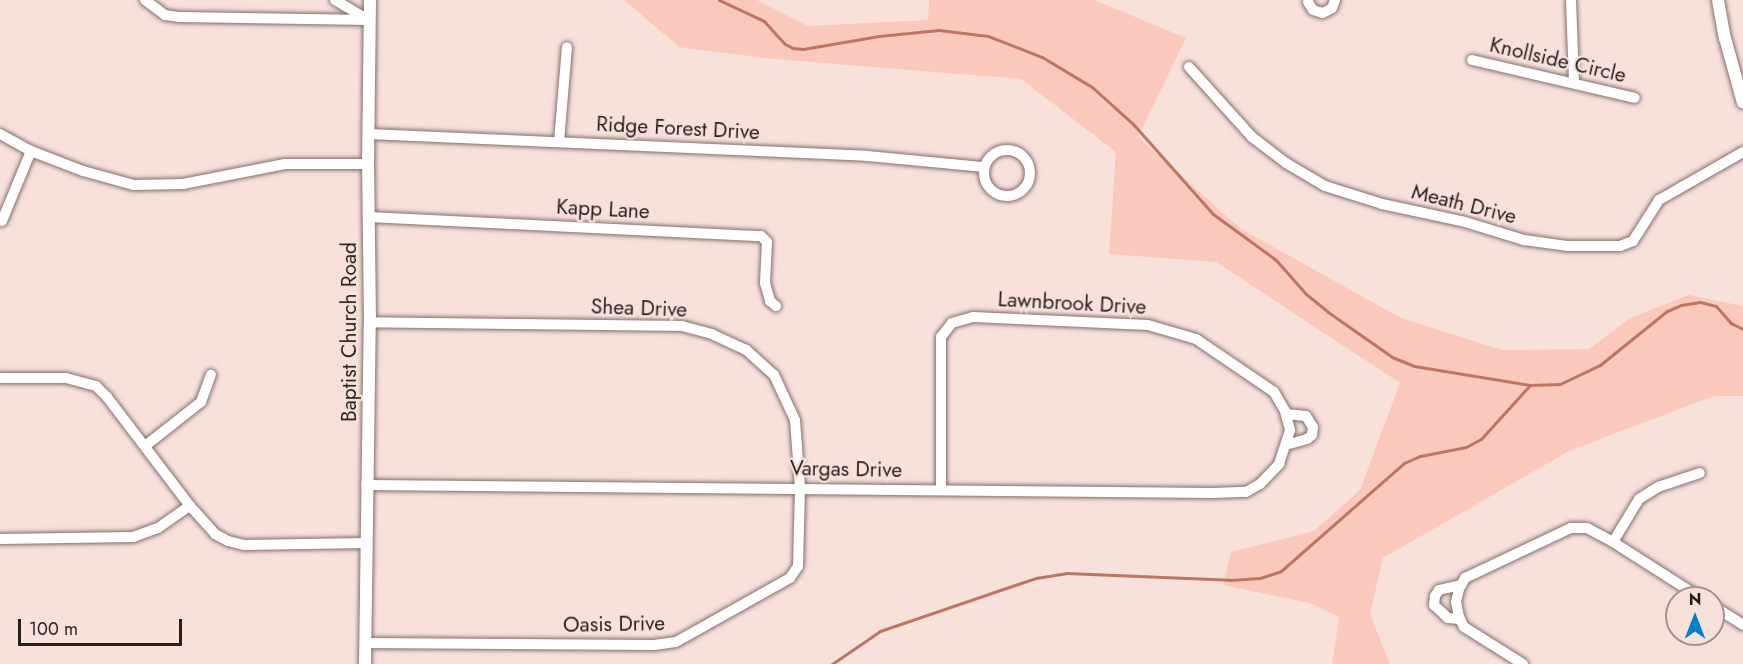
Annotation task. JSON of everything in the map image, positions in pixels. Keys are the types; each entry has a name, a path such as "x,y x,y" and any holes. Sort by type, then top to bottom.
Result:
{"street":[{"path":"145,0 165,15 180,17 370,20"},
{"path":"335,0 370,20"},
{"name":"Baptist Church Road","path":"365,664 370,322 368,164 370,0"},
{"path":"1305,0 1313,10 1323,13 1332,8 1335,0"},
{"path":"1571,0 1574,83"},
{"path":"1718,0 1725,38 1743,102"},
{"path":"559,142 567,48"},
{"name":"Knollside Circle","path":"1472,60 1635,98"},
{"name":"Meath Drive","path":"1189,67 1252,137 1286,163 1325,186 1382,204 1545,243 1567,246 1620,246 1633,241 1659,200 1743,152"},
{"path":"0,134 31,151 83,171 134,185 183,184 285,164 368,164"},
{"name":"Ridge Forest Drive","path":"369,134 867,156 984,167"},
{"path":"1011,150 1024,156 1030,167 1030,181 1021,193 1005,197 990,190 984,177 984,167 996,152 1011,150"},
{"path":"2,221 31,151"},
{"name":"Kapp Lane","path":"369,217 761,236 767,242 765,284 770,301 776,306"},
{"name":"Lawnbrook Drive","path":"941,489 941,337 952,323 973,317 1148,325 1196,339 1274,392 1286,414 1290,430"},
{"name":"Shea Drive","path":"370,322 682,326 712,334 746,350 774,375 795,420 801,488"},
{"path":"145,446 201,402 211,375"},
{"path":"0,378 66,378 96,386 107,397 190,506 215,534 228,541 243,545 366,543"},
{"path":"1286,414 1306,416 1313,427 1312,435 1307,440 1286,445"},
{"name":"Vargas Drive","path":"366,485 1246,492 1269,476 1279,464 1290,430"},
{"path":"1613,542 1639,499 1658,487 1700,473"},
{"name":"Oasis Drive","path":"365,643 654,645 676,642 790,578 798,566 801,488"},
{"path":"0,538 133,537 158,528 190,506"},
{"path":"1523,664 1464,627 1456,602 1465,578 1571,528 1587,528 1682,586"},
{"path":"1460,619 1448,618 1434,605 1435,596 1439,590 1461,585"},
{"path":"1725,614 1743,625"}],"shaded area":[{"path":"624,0 757,0 808,26 928,20 929,0 1094,0 1186,38 1138,137 1241,229 1401,318 1502,350 1589,349 1630,318 1689,295 1743,306 1743,396 1714,396 1571,450 1383,558 1370,614 1390,664 1332,664 1339,617 1310,603 1223,585 1231,552 1314,531 1360,490 1400,383 1216,262 1109,254 1116,152 1021,79 774,59 679,47"}],"waterway":[{"path":"719,0 764,21 785,44 793,48 803,49 879,36 939,30 988,36 1042,57 1092,87 1134,125 1213,214 1276,260 1306,294 1392,357 1414,366 1530,385 1560,384 1600,365 1667,311 1681,305 1700,302 1716,306 1731,323 1743,329"},
{"path":"832,664 880,631 1036,578 1066,573 1230,580 1260,578 1281,571 1404,463 1420,456 1466,447 1481,439 1530,385"}]}
